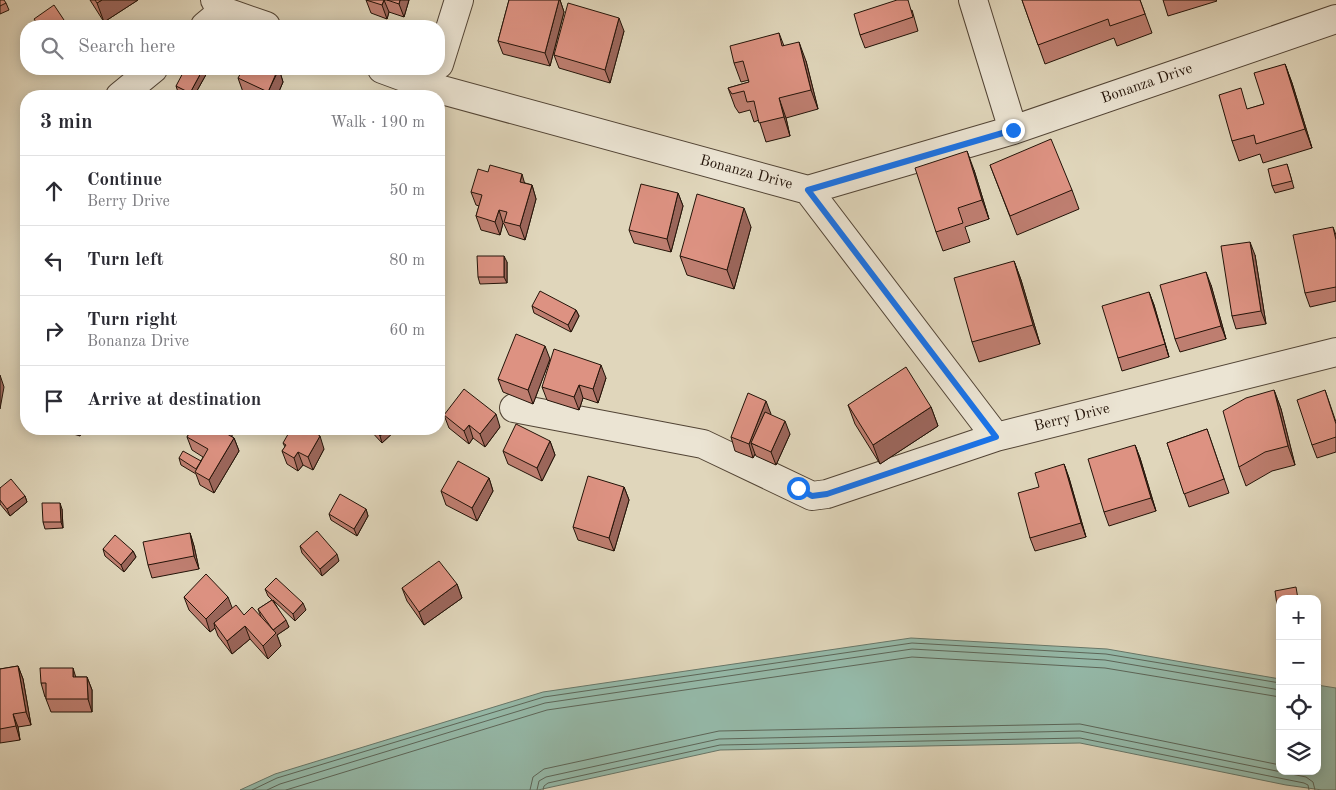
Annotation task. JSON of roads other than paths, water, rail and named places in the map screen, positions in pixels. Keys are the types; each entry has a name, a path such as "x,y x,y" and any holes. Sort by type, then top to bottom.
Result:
{"street":[{"path":"445,44 459,0"},
{"path":"973,0 1013,130"},
{"path":"214,12 244,20"},
{"name":"Bonanza Drive","path":"442,75 808,190 1013,130 1336,19"},
{"path":"127,90 146,75"},
{"path":"808,190 996,437"},
{"name":"Berry Drive","path":"514,408 704,444 812,496 827,494 996,437 1336,352"}],"water":[{"path":"911,638 1107,649 1276,678 1276,775 1321,775 1321,686 1336,688 1336,790 1286,785 1080,743 720,750 538,790 240,790 275,774 543,692"}]}
